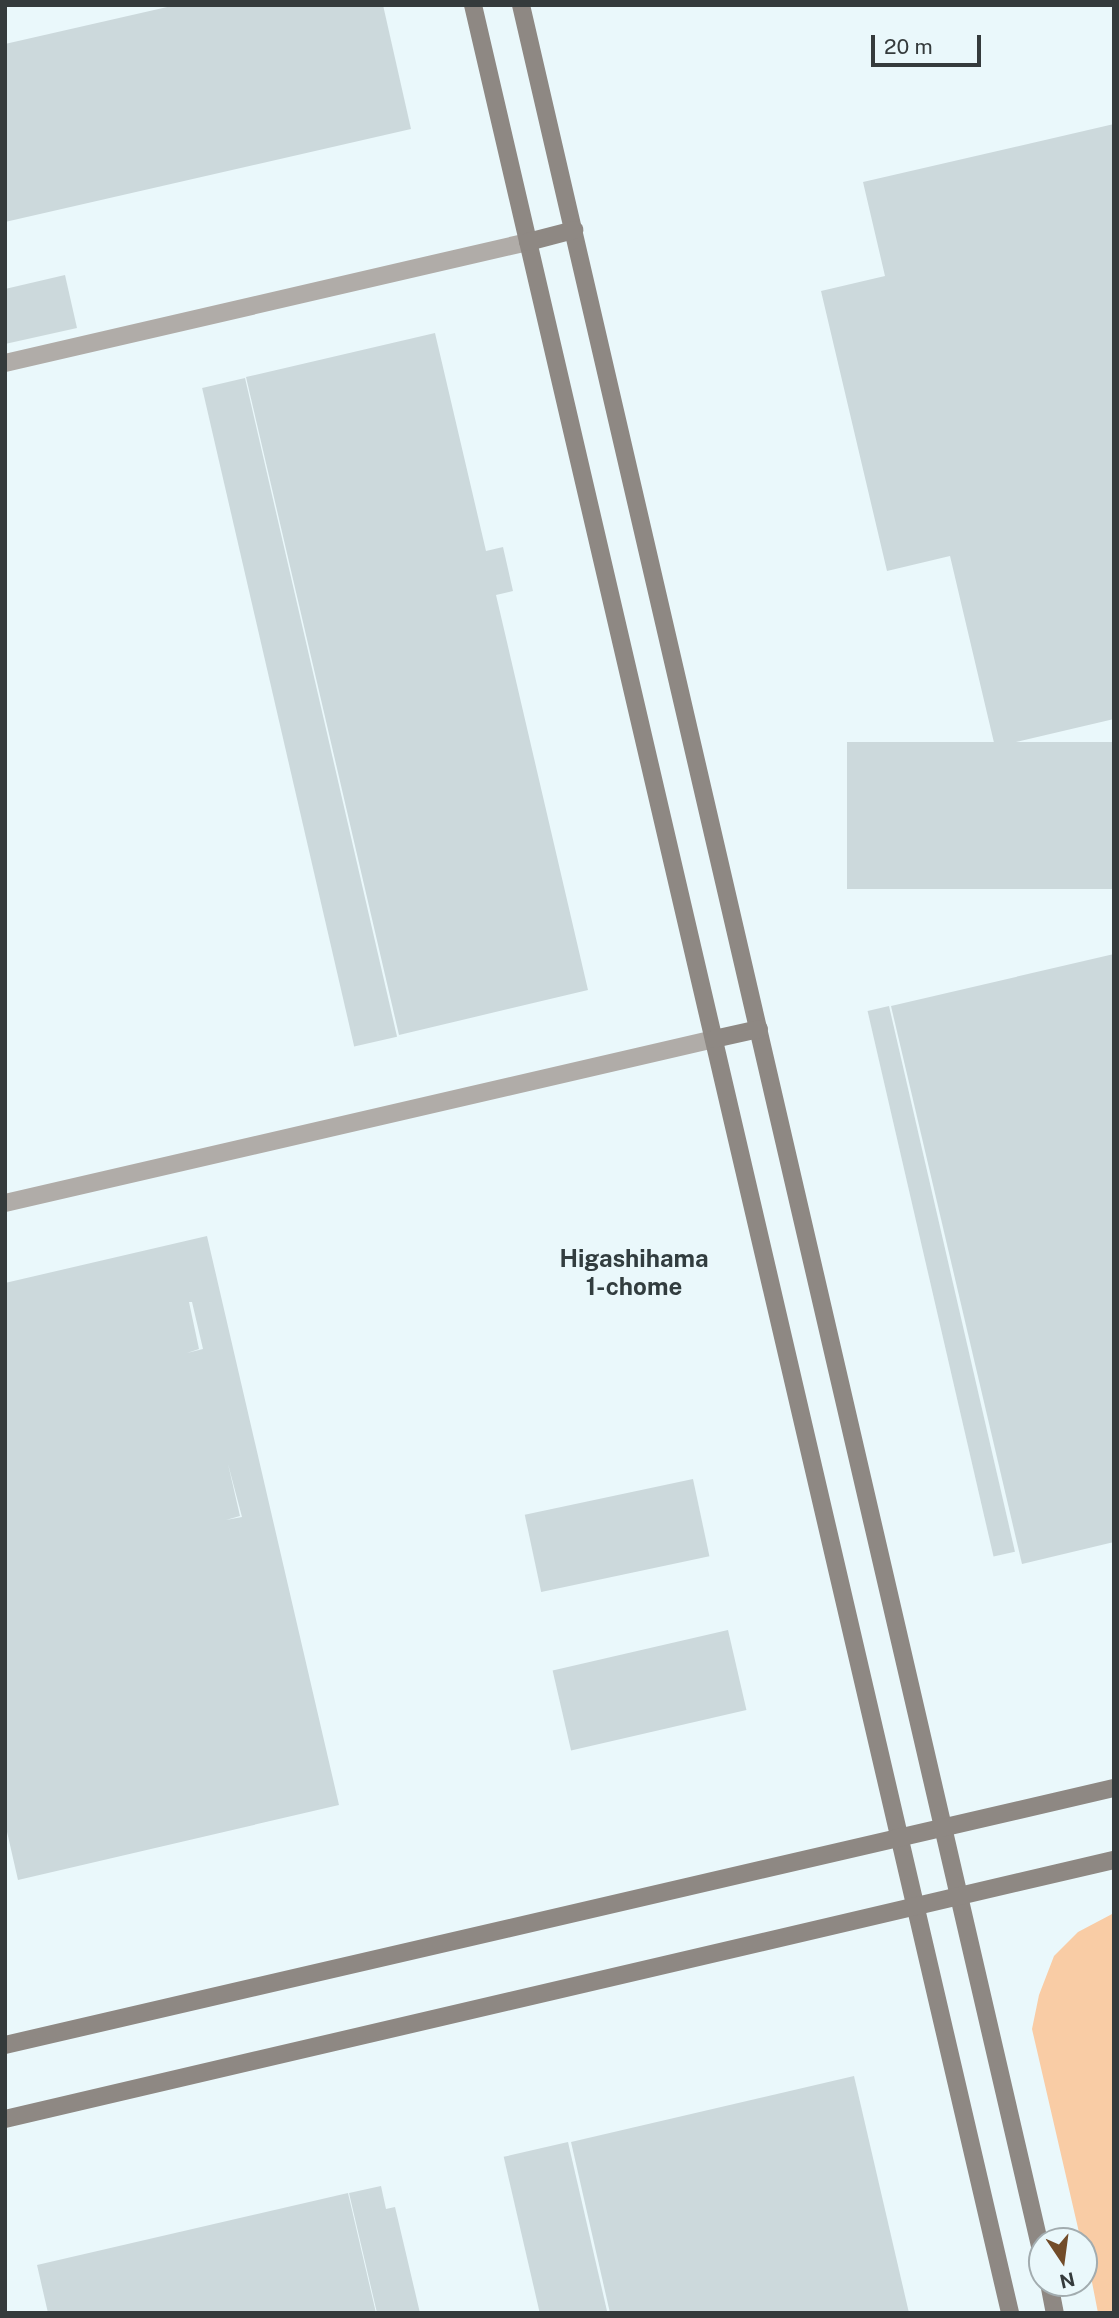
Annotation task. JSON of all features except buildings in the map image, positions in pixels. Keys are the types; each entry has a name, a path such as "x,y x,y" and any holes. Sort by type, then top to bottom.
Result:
{"street":[{"path":"473,5 1010,2313"},
{"path":"521,5 1036,2227"},
{"path":"5,363 573,230"},
{"path":"5,1203 759,1029"},
{"path":"5,2045 1114,1788"},
{"path":"5,2119 1114,1860"}],"shaded area":[{"path":"1114,1913 1114,2313 1098,2313 1095,2297 1098,2297 1098,2227 1078,2227 1032,2029 1039,1995 1054,1956 1078,1932"}],"district":[{"name":"Higashihama 1-chome","path":"634,1273"}]}
